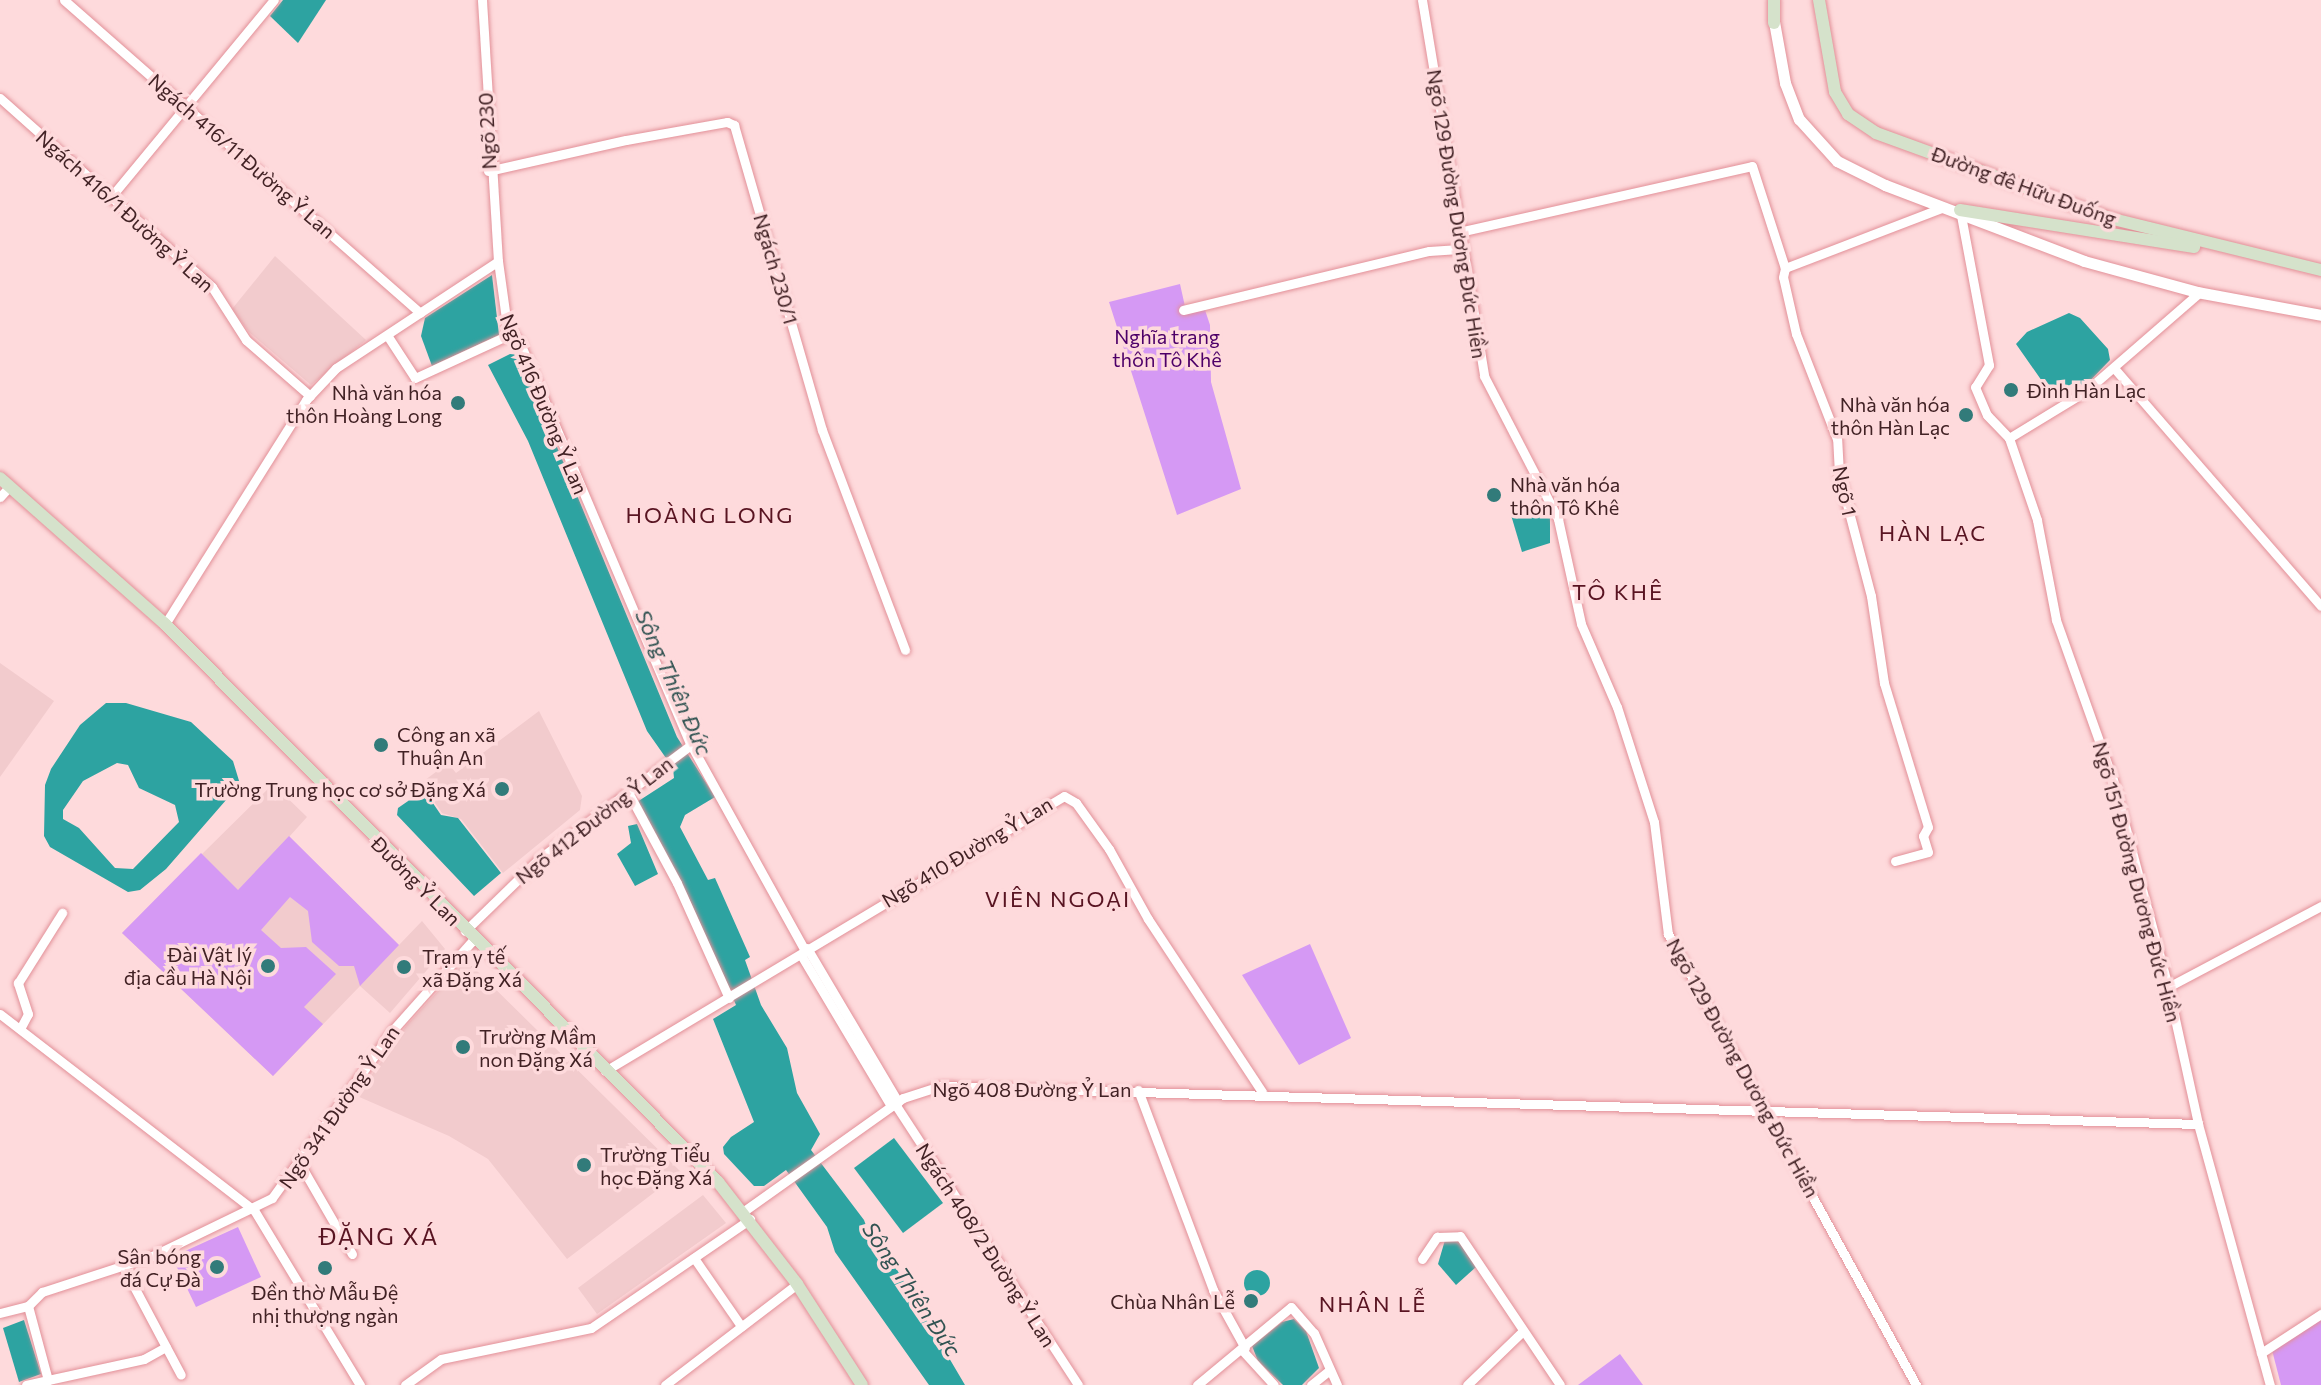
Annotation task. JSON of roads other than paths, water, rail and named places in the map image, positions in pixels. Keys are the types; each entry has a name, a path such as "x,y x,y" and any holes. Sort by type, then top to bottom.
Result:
{"main road":[{"path":"1772,0 1774,23"},
{"name":"Đường đê Hữu Đuống","path":"1819,0 1835,92 1848,114 1876,133 2109,218 2321,270"},
{"path":"1953,208 2263,258"},
{"name":"Đường Ỷ Lan","path":"5,482 165,624 747,1215 797,1284 862,1385"}],"street":[{"name":"Ngách 416/11 Đường Ỷ Lan","path":"64,0 420,313"},
{"path":"110,198 274,0"},
{"name":"Ngõ 230","path":"482,0 488,171 498,261"},
{"name":"Ngõ 129 Đường Dương Đức Hiền","path":"1422,0 1459,232 1459,249 1487,385 1555,513 1581,624 1641,776 1662,858 1668,934 1916,1385"},
{"path":"1774,23 1785,83 1799,119 1837,161 1885,185 1953,208 2084,261 2200,292 2321,315"},
{"name":"Ngách 416/1 Đường Ỷ Lan","path":"0,98 212,287 246,340 310,396"},
{"name":"Ngách 230/1","path":"488,171 626,140 727,122 734,125 822,430 905,650"},
{"path":"1459,232 1752,166 1785,268 1953,208"},
{"name":"Ngõ 151 Đường Dương Đức Hiền","path":"1953,208 1989,365 1975,387 1987,415 2009,438 2040,532 2056,620 2113,780 2168,987 2198,1124 2270,1385"},
{"path":"1183,310 1429,251 1459,249"},
{"path":"165,624 310,396 336,368 498,261"},
{"name":"Ngõ 416 Đường Ỷ Lan","path":"498,261 502,308 691,745 849,1028"},
{"name":"Ngõ 1","path":"1785,268 1796,334 1837,439 1841,483 1871,596 1885,687 1928,827 1923,836 1928,852 1895,861"},
{"path":"2009,438 2114,368 2200,292"},
{"path":"387,335 415,378 513,333"},
{"path":"2114,368 2321,606"},
{"path":"0,497 5,482"},
{"name":"Ngõ 412 Đường Ỷ Lan","path":"469,936 539,859 691,745"},
{"path":"628,792 682,892 729,998"},
{"name":"Ngõ 410 Đường Ỷ Lan","path":"605,1071 1051,801 1067,797 1109,849 1148,919 1262,1092"},
{"path":"2168,987 2321,906"},
{"path":"20,1029 28,1014 18,983 62,913"},
{"name":"Ngõ 341 Đường Ỷ Lan","path":"3,1313 28,1306 42,1292 123,1266 254,1210 280,1191 392,1031 469,936"},
{"path":"0,1014 254,1210 360,1385"},
{"name":"Ngách 408/2 Đường Ỷ Lan","path":"849,1028 894,1104 1078,1385"},
{"name":"Ngõ 408 Đường Ỷ Lan","path":"405,1385 441,1359 591,1328 694,1258 774,1190 894,1104 931,1087 1262,1092 2198,1124"},
{"path":"1138,1090 1213,1290 1244,1349 1274,1385"},
{"path":"300,1164 352,1254"},
{"path":"1422,1259 1437,1237 1460,1236 1560,1385"},
{"path":"694,1258 741,1326"},
{"path":"123,1266 181,1375"},
{"path":"665,1385 797,1284"},
{"path":"28,1306 48,1380"},
{"path":"1197,1385 1291,1307 1317,1337 1328,1371 1337,1385"},
{"path":"2261,1353 2321,1314"},
{"path":"1467,1385 1523,1331"},
{"path":"26,1385 144,1359 166,1347"},
{"path":"1311,1385 1328,1371"}],"water":[{"path":"283,0 326,0 298,43 270,16"},
{"path":"492,275 499,335 432,366 421,336 425,318"},
{"path":"2069,313 2080,318 2108,349 2110,360 2084,387 2078,381 2051,394 2016,344 2027,332"},
{"path":"510,354 519,355 677,737 715,797 685,815 680,827 708,880 715,878 750,957 745,960 761,1005 787,1048 797,1093 820,1134 811,1150 864,1220 872,1242 893,1263 965,1385 929,1385 835,1252 827,1227 786,1170 764,1186 754,1186 724,1154 723,1147 731,1137 754,1122 713,1019 736,1005 687,894 637,802 674,778 673,768 647,731 528,441 488,365"},
{"path":"1539,503 1550,517 1550,543 1522,552 1511,515"},
{"path":"106,703 126,703 191,722 233,761 240,784 166,869 140,890 128,892 50,847 44,836 45,785 51,769 80,725","holes":["117,763 128,765 139,788 175,805 179,822 133,869 115,868 79,828 63,819 63,810 83,781"]},
{"path":"424,790 441,815 458,818 501,873 474,896 397,815 398,808"},
{"path":"637,824 658,874 635,886 617,854 631,843 628,826"},
{"path":"894,1138 943,1203 903,1233 854,1168"},
{"path":"1445,1240 1459,1240 1476,1267 1456,1285 1438,1264"},
{"path":"1257,1270 1266,1274 1270,1283 1266,1292 1257,1296 1248,1292 1244,1283 1248,1274"},
{"path":"1294,1319 1306,1331 1319,1368 1302,1385 1283,1385 1258,1361 1252,1346 1282,1322"},
{"path":"24,1320 41,1374 19,1382 3,1328"}],"place":[{"name":"Đình Hàn Lạc","path":"2011,390"},
{"name":"Nhà văn hóa thôn Hoàng Long","path":"458,403"},
{"name":"Nhà văn hóa thôn Hàn Lạc","path":"1966,415"},
{"name":"Nhà văn hóa thôn Tô Khê","path":"1494,495"},
{"name":"Công an xã Thuận An","path":"381,745"},
{"name":"Trường Trung học cơ sở Đặng Xá","path":"502,789"},
{"name":"Đài Vật lý địa cầu Hà Nội","path":"268,966"},
{"name":"Trạm y tế xã Đặng Xá","path":"404,967"},
{"name":"Trường Mầm non Đặng Xá","path":"463,1047"},
{"name":"Trường Tiểu học Đặng Xá","path":"584,1165"},
{"name":"Sân bóng đá Cự Đà","path":"217,1267"},
{"name":"Đền thờ Mẫu Đệ nhị thượng ngàn","path":"325,1268"},
{"name":"Chùa Nhân Lễ","path":"1251,1301"}],"district":[{"name":"HOÀNG LONG","path":"710,515"},
{"name":"HÀN LẠC","path":"1933,533"},
{"name":"TÔ KHÊ","path":"1618,592"},
{"name":"VIÊN NGOẠI","path":"1058,899"},
{"name":"ĐẶNG XÁ","path":"379,1236"},
{"name":"NHÂN LỄ","path":"1373,1304"}],"park label":[{"name":"Nghĩa trang thôn Tô Khê","path":"1167,348"}],"water label":[{"name":"Sông Thiên Đức","path":"674,682"},
{"name":"Sông Thiên Đức","path":"912,1289"}]}
